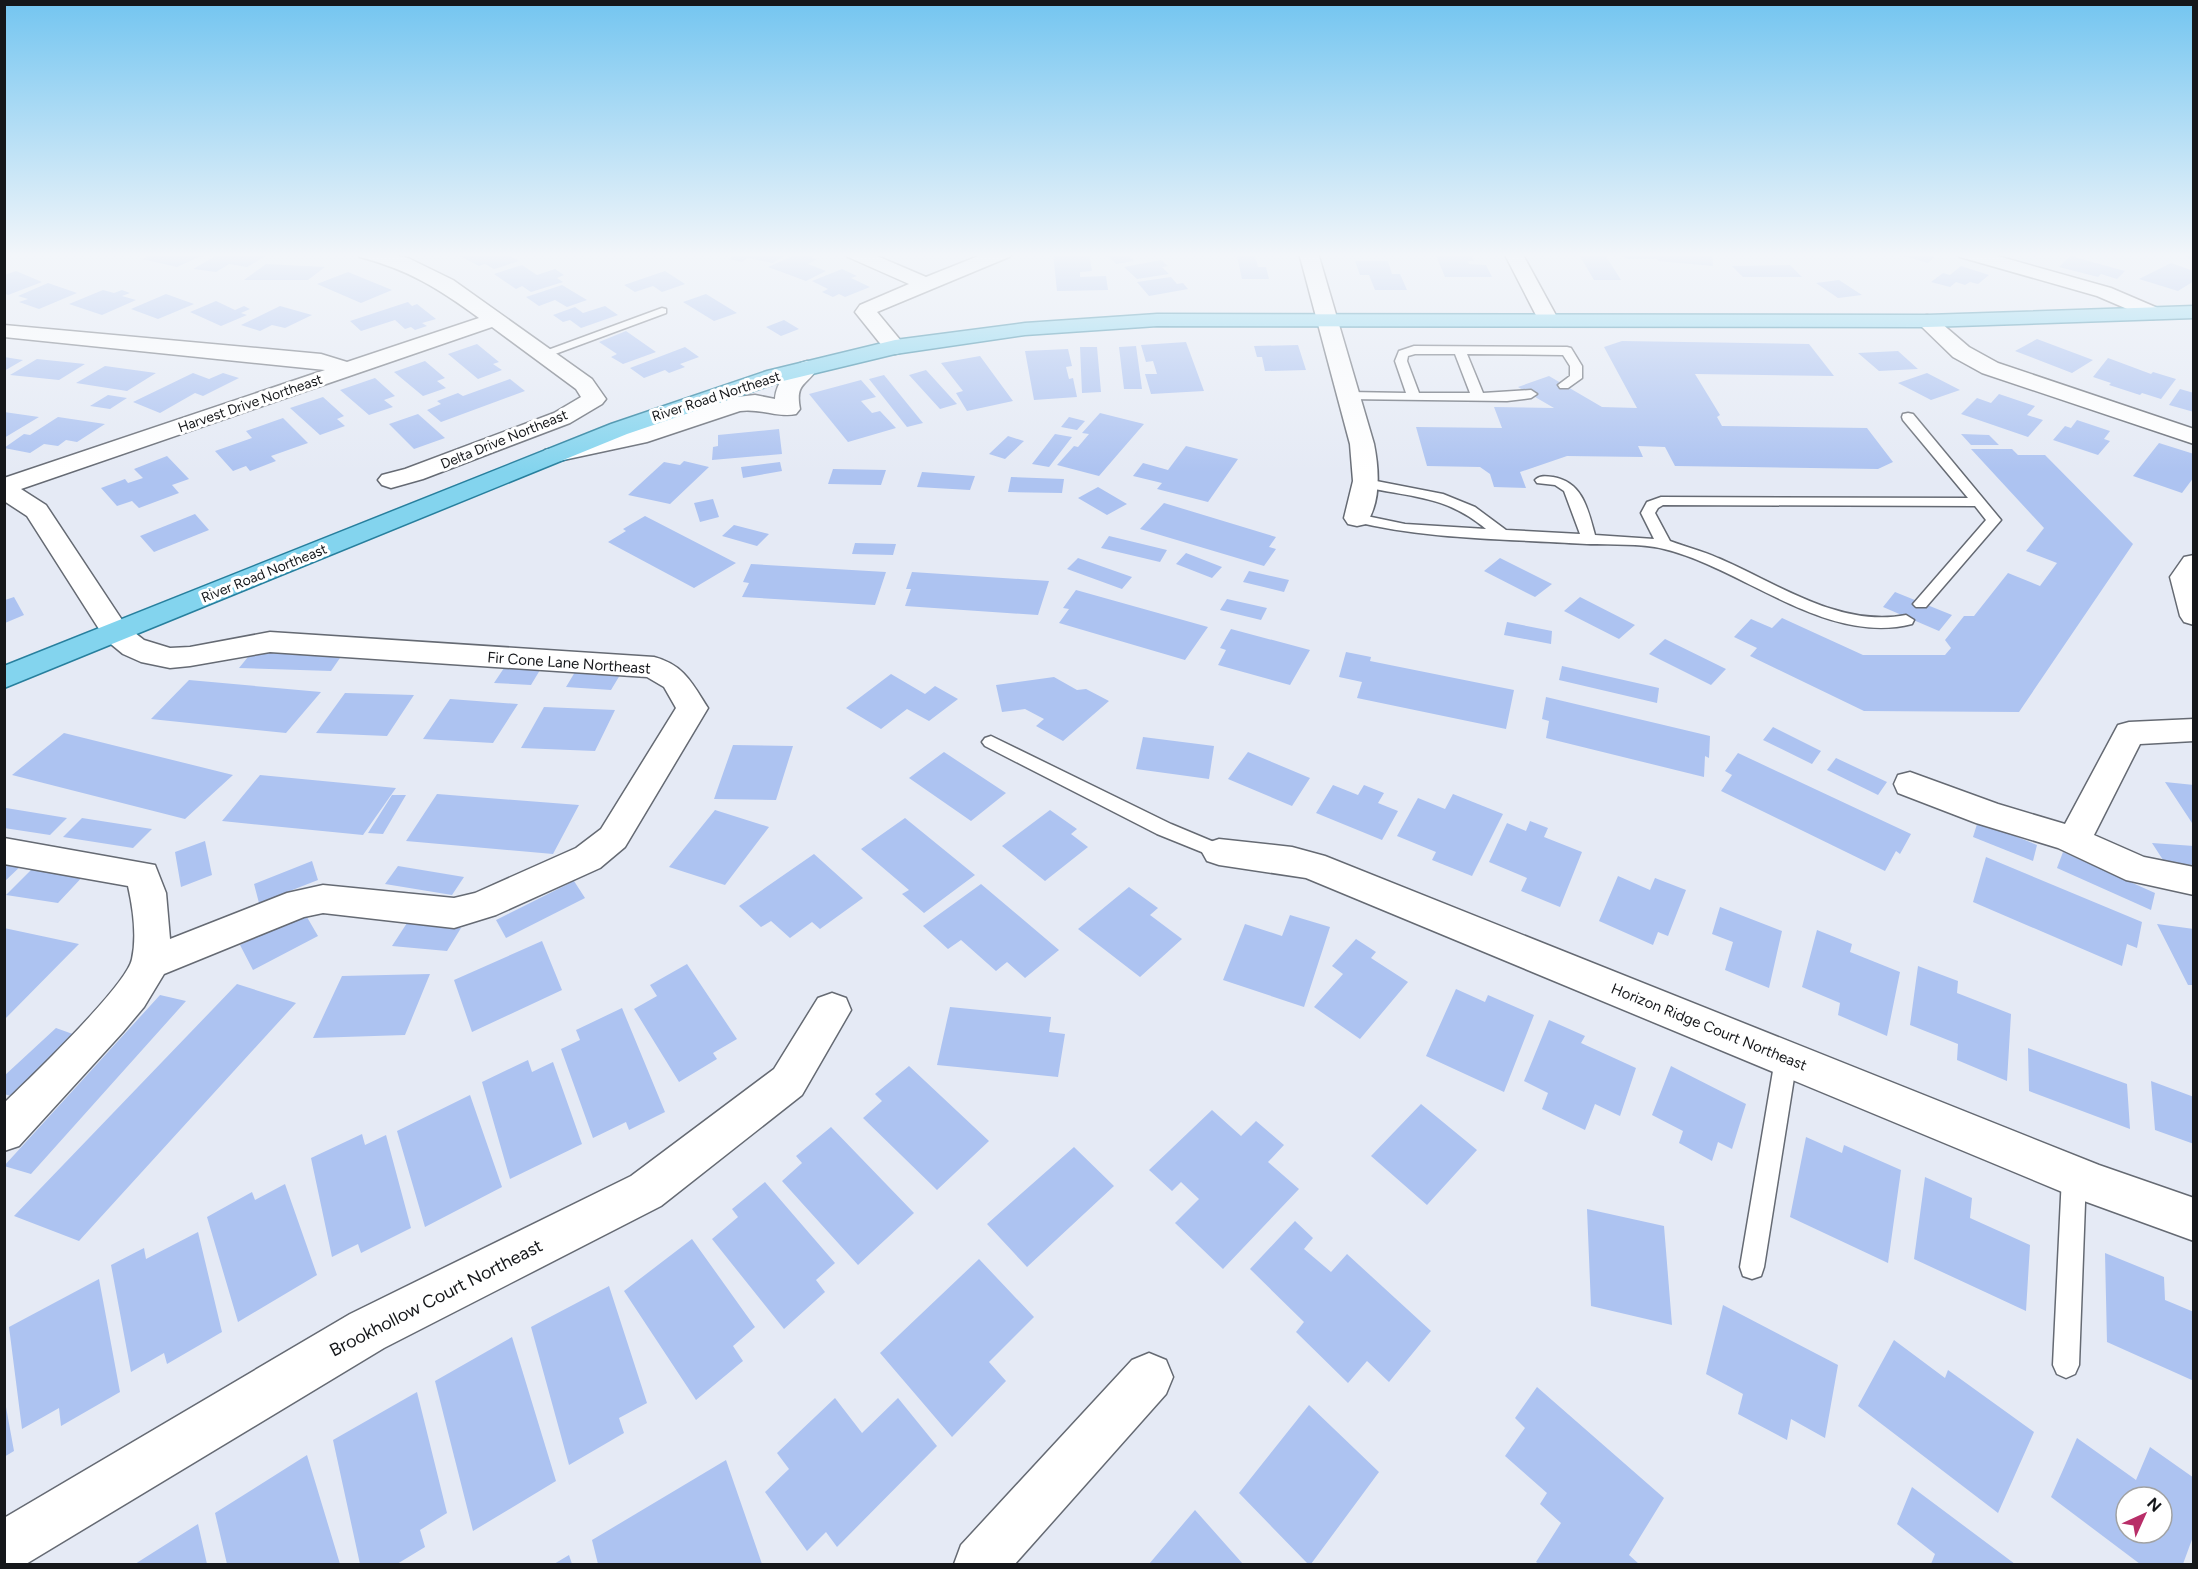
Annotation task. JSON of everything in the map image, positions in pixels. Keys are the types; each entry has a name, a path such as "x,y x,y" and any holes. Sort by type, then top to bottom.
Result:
{"main road":[{"name":"River Road Northeast","path":"4,678 551,456 669,411 807,368 895,347 967,335 1058,326"}],"street":[{"name":"Harvest Drive Northeast","path":"4,489 474,326"},
{"name":"Delta Drive Northeast","path":"391,480 414,474 562,418 594,399 584,384 505,326"},
{"path":"877,326 895,347"},
{"path":"1330,326 1367,469 1366,483 1357,518"},
{"path":"1933,326 1961,352 1990,368 2193,436"},
{"path":"4,332 321,361 348,370"},
{"path":"551,456 638,437 737,404 755,402 788,409 785,396 788,388 794,378 807,368"},
{"path":"4,489 37,511 116,633"},
{"path":"2193,563 2184,577 2193,616"},
{"name":"Fir Cone Lane Northeast","path":"116,633 128,645 148,655 172,660 200,656 244,644 270,642 654,668 675,680 692,708 614,838 588,858 483,905 454,913 323,899 300,903 151,963"},
{"path":"2072,840 2129,733 2193,730"},
{"path":"1910,784 1988,814 2072,840 2138,870 2193,880"},
{"path":"4,851 143,875 149,890 151,963 132,993 4,1132"},
{"name":"Horizon Ridge Court Northeast","path":"1219,852 1292,861 1313,866 2074,1176 2193,1220"},
{"name":"Brookhollow Court Northeast","path":"4,1548 367,1331 646,1191 788,1082 832,1010"},
{"path":"980,1564 1149,1377"}],"lane":[{"path":"543,354 620,326"},
{"path":"1414,397 1401,361 1402,354 1414,350 1567,351 1576,366 1576,378 1564,385"},
{"path":"1460,350 1478,397"},
{"path":"1349,396 1507,397 1531,394"},
{"path":"1908,417 1994,520 1921,604"},
{"path":"1542,480 1553,480 1566,486 1573,495 1590,540"},
{"path":"1366,483 1423,490 1460,503 1502,534"},
{"path":"1664,544 1648,513 1652,505 1661,501 1979,502"},
{"path":"1357,518 1405,528 1664,544 1732,569 1813,608 1858,621 1891,623 1906,620"},
{"path":"991,742 1164,829 1219,852"},
{"path":"1752,1267 1786,1059"},
{"path":"2066,1365 2074,1176"}],"building":[{"path":"245,326 270,326 260,331"},
{"path":"356,326 376,326 361,331"},
{"path":"402,326 426,326 415,330 411,327 405,329"},
{"path":"794,326 799,329 781,336 766,327"},
{"path":"626,331 656,352 623,364 611,357 617,354 599,342"},
{"path":"2037,339 2093,360 2072,373 2015,351"},
{"path":"1622,341 1809,344 1834,376 1695,374 1720,415 1717,417 1722,426 1867,428 1893,462 1878,469 1675,466 1665,447 1638,446 1643,457 1567,456 1520,472 1526,488 1494,487 1490,474 1480,467 1427,466 1416,427 1502,428 1494,407 1554,408 1518,387 1549,376 1602,407 1637,408 1604,347"},
{"path":"1186,342 1204,391 1151,394 1145,374 1157,374 1153,361 1146,362 1141,345"},
{"path":"477,344 499,362 493,364 502,370 478,379 448,354"},
{"path":"1298,345 1306,370 1265,371 1262,357 1257,357 1254,346"},
{"path":"1136,346 1142,389 1124,389 1119,347"},
{"path":"685,347 699,357 680,364 685,367 669,373 665,370 644,378 630,368"},
{"path":"1080,347 1097,347 1101,392 1082,393"},
{"path":"1068,349 1072,366 1066,367 1069,379 1073,378 1077,397 1034,400 1025,351"},
{"path":"1898,351 1918,369 1879,371 1858,353"},
{"path":"980,356 1013,401 967,411 956,393 963,391 941,363"},
{"path":"4,357 23,360 4,371"},
{"path":"2108,358 2151,374 2153,372 2176,379 2161,399 2142,393 2140,395 2093,377"},
{"path":"37,359 85,364 59,380 10,375"},
{"path":"425,361 445,378 437,381 446,388 423,396 394,372"},
{"path":"105,366 156,373 127,391 76,383"},
{"path":"926,370 957,404 940,409 909,375"},
{"path":"193,373 209,379 223,373 239,378 203,396 195,393 160,413 133,402"},
{"path":"1927,373 1960,390 1931,400 1898,383"},
{"path":"884,375 923,423 907,427 869,379"},
{"path":"375,378 395,396 384,400 393,407 369,415 340,390"},
{"path":"510,379 525,391 441,422 427,410 441,404 437,401 458,393 463,396"},
{"path":"861,380 876,397 861,401 872,413 880,411 896,428 848,442 809,394"},
{"path":"2180,389 2194,393 2194,412 2169,405"},
{"path":"1999,394 2035,406 2027,415 2043,420 2028,437 1961,414 1977,398 1991,403"},
{"path":"108,395 127,398 110,409 90,406"},
{"path":"323,397 344,416 337,419 345,426 320,435 290,408"},
{"path":"4,412 39,417 4,438"},
{"path":"1100,413 1144,424 1099,476 1057,465 1074,446 1078,447 1089,434 1082,433"},
{"path":"418,414 445,438 414,449 389,424"},
{"path":"58,417 105,424 77,442 66,440 58,446 44,444 30,453 4,448 24,434 30,435"},
{"path":"1069,417 1085,421 1077,430 1061,427"},
{"path":"283,418 308,443 271,456 276,461 250,471 246,466 233,471 215,451 252,438 246,431"},
{"path":"2077,420 2110,431 2104,439 2110,441 2098,455 2053,440 2065,426 2071,428"},
{"path":"779,429 782,454 712,460 713,447 718,446 718,435"},
{"path":"1055,434 1072,437 1049,467 1032,464"},
{"path":"1961,434 1989,435 1999,445 1971,445"},
{"path":"1008,436 1024,441 1005,459 989,454"},
{"path":"2159,443 2194,454 2194,477 2182,493 2133,476"},
{"path":"1186,446 1238,459 1208,502 1157,489 1162,483 1133,476 1143,463 1168,470"},
{"path":"1971,449 2012,449 2018,455 2045,455 2133,544 2019,712 1864,711 1750,656 1757,648 1734,637 1751,619 1772,628 1782,618 1863,655 1945,655 1951,648 1945,640 1964,616 1974,616 2008,573 2040,586 2057,563 2026,551 2044,528"},
{"path":"167,456 189,479 172,485 179,493 139,508 132,501 117,506 101,488 125,479 128,483 143,478 134,469"},
{"path":"684,461 709,467 670,504 628,495 664,462 680,465"},
{"path":"780,462 782,471 743,478 741,467"},
{"path":"833,469 886,470 881,485 828,484"},
{"path":"922,472 975,476 970,490 917,487"},
{"path":"1011,477 1064,479 1062,493 1008,492"},
{"path":"1098,487 1127,504 1107,515 1078,498"},
{"path":"713,499 719,517 700,522 694,503"},
{"path":"1164,503 1276,537 1269,547 1276,549 1264,566 1140,529"},
{"path":"195,514 209,530 154,552 140,536"},
{"path":"645,516 736,563 694,588 608,542 626,531 623,529"},
{"path":"734,525 769,534 757,546 722,536"},
{"path":"1109,536 1167,550 1160,562 1101,548"},
{"path":"855,543 896,544 893,555 852,554"},
{"path":"1186,553 1222,567 1212,578 1176,564"},
{"path":"1078,558 1132,577 1122,589 1067,569"},
{"path":"1500,558 1552,584 1535,597 1484,571"},
{"path":"751,564 886,572 875,605 742,597 749,583 743,582"},
{"path":"1249,571 1289,580 1284,592 1243,582"},
{"path":"912,572 1049,581 1038,615 905,606 911,589 906,589"},
{"path":"1076,590 1208,627 1185,660 1059,623 1069,609 1063,608"},
{"path":"1895,592 1952,615 1939,631 1883,607"},
{"path":"14,597 24,615 5,623 5,600"},
{"path":"1580,597 1635,625 1619,639 1564,611"},
{"path":"1227,599 1267,608 1261,620 1220,610"},
{"path":"1507,622 1552,631 1551,644 1504,635"},
{"path":"1231,629 1310,650 1290,685 1218,665 1226,650 1220,648"},
{"path":"1665,639 1726,669 1711,685 1649,654"},
{"path":"252,652 342,655 331,671 239,668"},
{"path":"1346,652 1371,657 1370,661 1514,690 1506,729 1357,698 1362,682 1339,677"},
{"path":"1562,666 1659,688 1657,703 1559,680"},
{"path":"504,668 540,670 531,685 494,683"},
{"path":"575,672 620,675 611,690 566,687"},
{"path":"891,674 925,694 935,686 958,699 929,721 907,709 881,729 846,708"},
{"path":"1054,677 1077,690 1086,689 1109,701 1063,741 1036,726 1044,719 1025,709 1002,712 996,685"},
{"path":"189,680 321,692 286,733 151,719"},
{"path":"345,693 414,695 387,736 316,733"},
{"path":"1546,697 1710,736 1709,758 1705,756 1704,777 1546,738 1549,721 1542,719"},
{"path":"450,699 518,704 493,743 423,739"},
{"path":"544,707 615,710 595,751 521,748"},
{"path":"1773,727 1821,751 1812,764 1763,740"},
{"path":"64,733 233,775 185,819 12,775"},
{"path":"1143,737 1214,746 1209,779 1136,769"},
{"path":"733,745 793,746 776,800 714,799"},
{"path":"944,752 1006,793 971,821 909,778"},
{"path":"1248,752 1310,778 1292,806 1228,779"},
{"path":"1738,753 1911,834 1900,854 1896,851 1885,871 1721,791 1732,775 1725,771"},
{"path":"1836,758 1887,782 1878,795 1827,770"},
{"path":"260,775 396,788 363,835 222,821"},
{"path":"2165,782 2194,785 2194,826"},
{"path":"1333,785 1358,795 1364,785 1384,793 1378,803 1398,811 1382,840 1316,813"},
{"path":"437,794 579,805 553,854 406,841"},
{"path":"1453,794 1503,814 1472,876 1432,860 1436,852 1397,836 1418,798 1445,809"},
{"path":"392,795 406,795 383,834 368,833"},
{"path":"6,808 67,818 50,835 4,828"},
{"path":"715,810 769,827 725,885 669,867"},
{"path":"1050,810 1077,829 1071,834 1088,847 1045,881 1002,846"},
{"path":"82,818 152,829 133,848 63,837"},
{"path":"905,818 975,875 924,913 902,894 909,890 861,849"},
{"path":"1530,821 1548,828 1544,837 1582,852 1560,907 1521,891 1527,878 1489,862 1507,823 1526,831"},
{"path":"1978,821 2037,845 2033,861 1973,837"},
{"path":"205,841 212,875 181,887 175,852"},
{"path":"2152,843 2194,846 2194,865 2165,863"},
{"path":"2063,852 2155,893 2151,910 2057,868"},
{"path":"814,854 863,898 820,929 812,922 790,938 771,921 761,927 739,906"},
{"path":"1986,857 2142,922 2137,948 2127,944 2122,966 1973,902"},
{"path":"4,861 23,864 4,882"},
{"path":"312,861 318,880 259,903 254,884"},
{"path":"35,866 86,873 58,903 6,895"},
{"path":"398,866 464,877 452,895 385,884"},
{"path":"1618,876 1650,890 1655,878 1686,890 1668,936 1658,932 1653,945 1599,921"},
{"path":"574,881 585,898 506,938 496,920"},
{"path":"981,884 1059,950 1025,978 1007,962 996,971 961,940 948,949 923,926"},
{"path":"1129,887 1158,908 1150,915 1182,939 1140,977 1078,929"},
{"path":"1720,907 1782,931 1769,988 1725,970 1733,942 1712,934"},
{"path":"304,912 318,936 253,970 240,945"},
{"path":"1290,915 1330,927 1304,1007 1223,980 1245,924 1282,936"},
{"path":"407,923 461,928 447,951 392,946"},
{"path":"2157,924 2194,929 2194,985 2188,985"},
{"path":"4,928 79,944 4,1020"},
{"path":"1817,930 1852,944 1850,952 1900,972 1887,1036 1838,1015 1840,1003 1802,987"},
{"path":"1356,939 1376,952 1371,958 1408,982 1360,1039 1314,1007 1343,974 1332,966"},
{"path":"542,941 562,990 472,1032 454,980"},
{"path":"687,964 737,1039 713,1053 717,1059 679,1082 634,1009 657,996 650,985"},
{"path":"1918,966 1958,981 1957,993 2011,1014 2007,1081 1957,1060 1958,1044 1910,1025"},
{"path":"430,974 405,1035 313,1038 342,976"},
{"path":"237,984 296,1003 79,1241 14,1216"},
{"path":"1456,989 1485,1002 1488,995 1534,1015 1504,1092 1426,1056"},
{"path":"160,995 186,1001 31,1174 4,1166"},
{"path":"950,1007 1051,1017 1049,1032 1065,1034 1058,1077 937,1065"},
{"path":"622,1008 665,1112 629,1130 626,1122 593,1138 561,1049 580,1040 576,1030"},
{"path":"1549,1020 1585,1036 1581,1043 1636,1068 1620,1116 1595,1104 1585,1130 1542,1109 1548,1093 1524,1081"},
{"path":"56,1028 81,1037 18,1098 4,1094 4,1076"},
{"path":"2028,1048 2127,1084 2130,1129 2029,1091"},
{"path":"528,1060 532,1072 553,1062 582,1144 510,1179 482,1082"},
{"path":"909,1066 989,1141 937,1190 863,1118 882,1101 875,1094"},
{"path":"1671,1066 1746,1104 1732,1149 1718,1142 1712,1161 1679,1143 1683,1131 1652,1115"},
{"path":"2151,1081 2194,1097 2194,1144 2155,1130"},
{"path":"470,1095 502,1187 425,1227 397,1131"},
{"path":"1421,1104 1477,1150 1427,1205 1371,1156"},
{"path":"1212,1110 1241,1136 1256,1121 1284,1145 1268,1162 1299,1189 1223,1269 1175,1223 1199,1199 1181,1182 1172,1191 1149,1170"},
{"path":"831,1127 914,1213 858,1265 782,1181 802,1163 796,1156"},
{"path":"362,1134 365,1145 386,1135 411,1228 361,1253 358,1244 332,1257 311,1158"},
{"path":"1806,1137 1842,1153 1844,1145 1901,1170 1888,1263 1790,1217"},
{"path":"1074,1147 1114,1186 1027,1267 987,1224"},
{"path":"1925,1177 1972,1198 1970,1218 2030,1245 2026,1311 1914,1259"},
{"path":"765,1182 835,1263 816,1280 825,1292 784,1329 712,1239 738,1217 732,1209"},
{"path":"285,1184 317,1275 238,1322 207,1217 252,1192 255,1200"},
{"path":"1587,1209 1664,1226 1672,1325 1591,1306"},
{"path":"1295,1221 1313,1238 1304,1249 1331,1272 1347,1254 1431,1331 1389,1382 1367,1361 1348,1383 1296,1332 1304,1322 1250,1269"},
{"path":"198,1232 222,1332 167,1364 164,1353 131,1372 111,1265 144,1248 146,1259"},
{"path":"692,1239 755,1327 733,1346 743,1361 696,1400 624,1291"},
{"path":"2105,1253 2164,1277 2165,1300 2194,1312 2194,1381 2107,1342"},
{"path":"979,1259 1034,1317 989,1362 1006,1381 952,1437 880,1353"},
{"path":"99,1279 120,1392 61,1426 59,1408 22,1429 9,1327"},
{"path":"609,1286 647,1403 619,1418 624,1433 569,1465 531,1327"},
{"path":"1723,1305 1838,1365 1825,1438 1791,1419 1787,1440 1738,1414 1743,1394 1706,1374"},
{"path":"512,1337 556,1481 473,1531 435,1381"},
{"path":"1894,1340 1945,1378 1948,1370 2034,1432 1998,1513 1858,1406"},
{"path":"1537,1387 1664,1498 1629,1555 1639,1564 1539,1564 1536,1562 1561,1523 1540,1504 1547,1493 1505,1456 1525,1428 1515,1418"},
{"path":"417,1392 447,1513 420,1530 425,1547 397,1564 360,1564 333,1440"},
{"path":"835,1398 862,1433 898,1398 937,1446 837,1547 826,1532 807,1551 765,1492 789,1469 777,1453"},
{"path":"1309,1405 1379,1472 1311,1564 1308,1564 1239,1493"},
{"path":"6,1407 14,1451 4,1457 4,1408"},
{"path":"2077,1438 2136,1480 2150,1447 2194,1478 2194,1534 2183,1564 2140,1564 2115,1545 2174,1545 2174,1485 2114,1485 2114,1544 2051,1497"},
{"path":"307,1455 340,1564 227,1564 215,1513"},
{"path":"726,1460 762,1564 598,1564 592,1540"},
{"path":"1912,1487 2015,1564 1931,1564 1935,1554 1897,1524"},
{"path":"1195,1510 1243,1564 1149,1564"},
{"path":"198,1524 207,1564 135,1564"},
{"path":"569,1555 572,1564 554,1564"}]}
